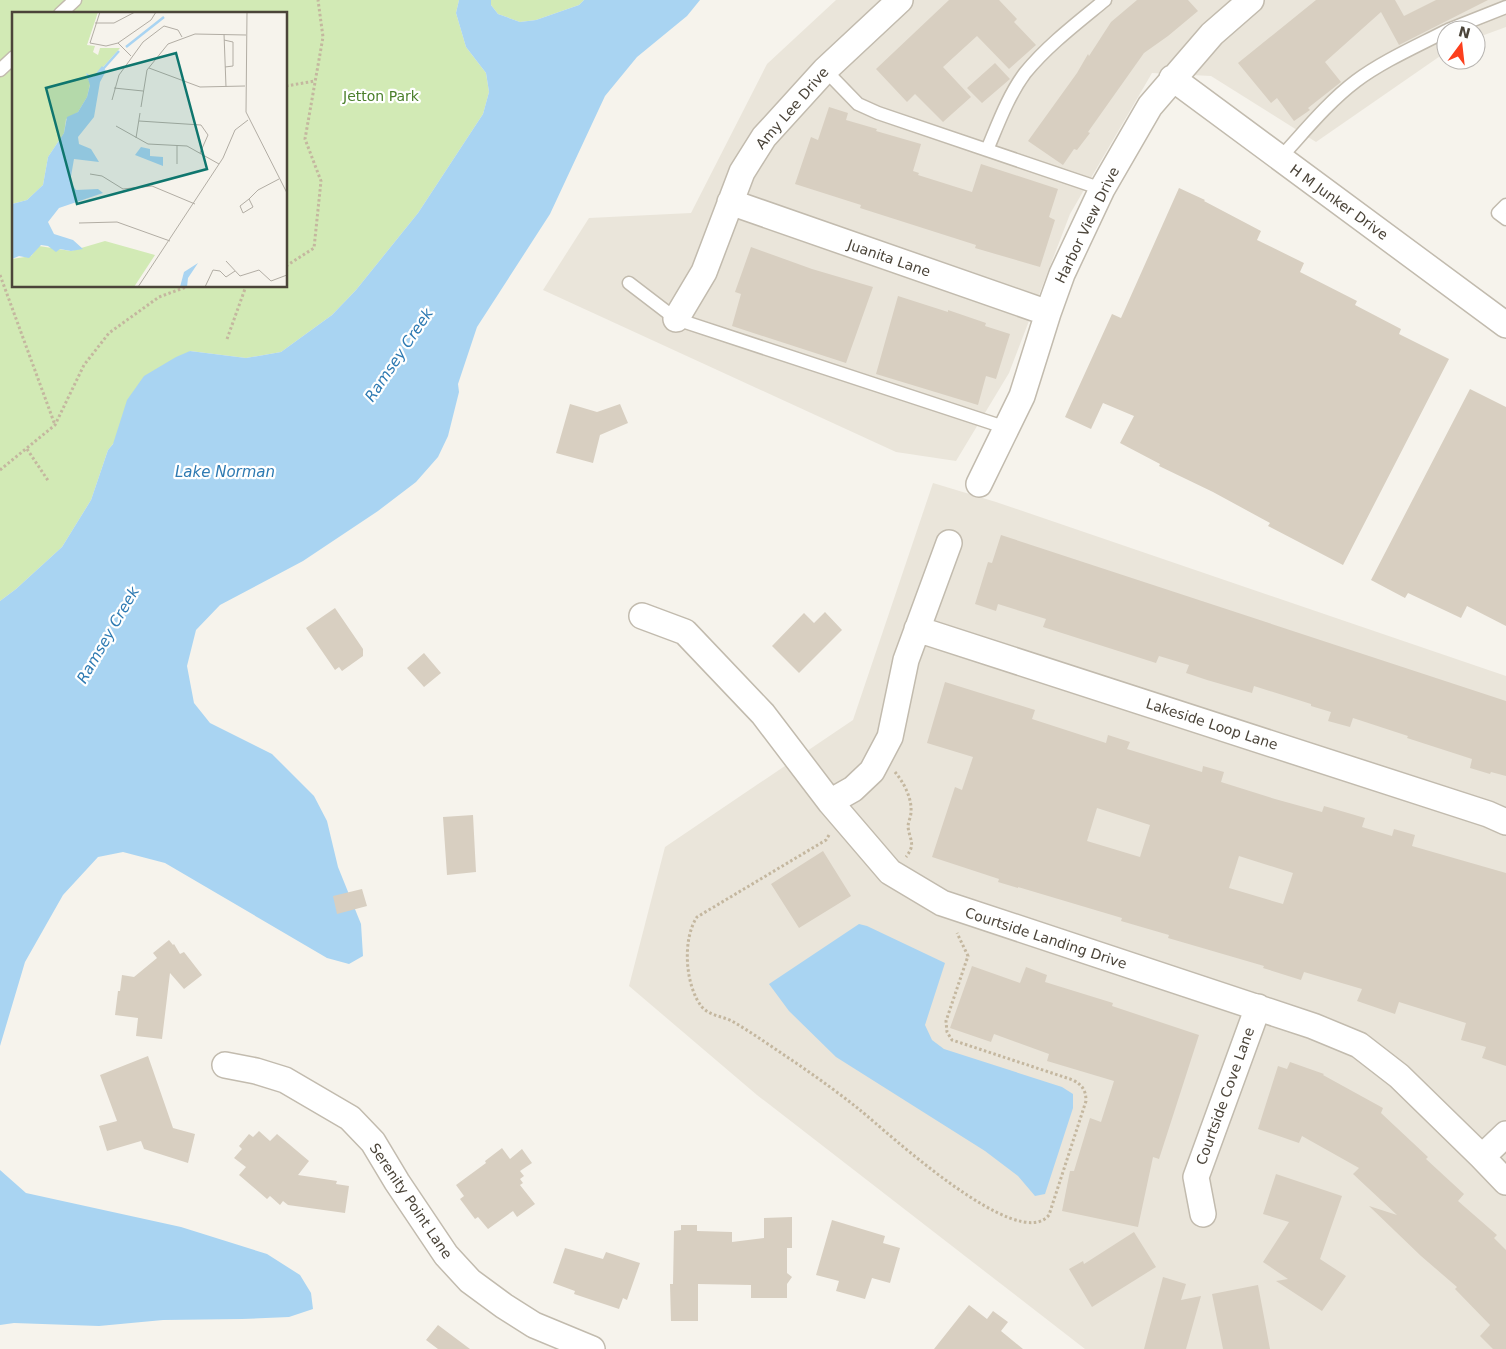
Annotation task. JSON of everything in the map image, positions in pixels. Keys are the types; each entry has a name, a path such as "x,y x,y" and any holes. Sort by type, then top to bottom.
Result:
{"street":[{"name":"Amy Lee Drive","path":"676,319 704,272 742,172 764,137 825,70 900,0"},
{"name":"Harbor View Drive","path":"979,484 1022,396 1062,274 1102,188 1150,106 1172,78 1212,34 1251,0"},
{"name":"H M Junker Drive","path":"1172,78 1506,325"},
{"name":"Juanita Lane","path":"730,202 1048,313"},
{"path":"830,802 853,789 872,771 890,737 906,660 949,543"},
{"name":"Courtside Landing Drive","path":"642,616 685,632 764,714 830,802 890,872 942,903 1313,1026 1359,1045 1399,1076 1482,1156 1506,1182"},
{"name":"Lakeside Loop Lane","path":"917,629 1220,726 1488,814 1506,822"},
{"name":"Courtside Cove Lane","path":"1202,1214 1196,1177 1258,1008"},
{"name":"Serenity Point Lane","path":"225,1065 256,1071 285,1080 350,1118 373,1142 397,1182 446,1255 470,1281 534,1325 592,1349"},
{"path":"1482,1156 1506,1134"}],"lane":[{"path":"62,12 75,0"},
{"path":"987,150 1007,103 1024,74 1056,39 1105,0"},
{"path":"1474,20 1506,7"},
{"path":"1280,158 1313,120 1355,82 1395,57 1436,36"},
{"path":"0,70 12,59"},
{"path":"825,70 858,104 878,113 1102,188"},
{"path":"1506,205 1498,213 1506,220"},
{"path":"629,283 676,319 1006,428"}],"path":[{"path":"288,265 314,248 321,182 305,139 323,37 318,0"},
{"path":"288,86 316,81"},
{"path":"0,275 54,425"},
{"path":"0,470 54,425 84,365 109,333 159,297 184,288"},
{"path":"227,339 245,288"},
{"path":"27,449 49,482"},
{"path":"893,770 907,790 911,810 908,828 912,843 911,850 906,857"},
{"path":"831,832 826,840 697,917 693,923 689,938 687,973 692,992 702,1007 710,1014 730,1020 796,1063 859,1109 937,1175 996,1212 1016,1221 1036,1223 1045,1220 1049,1215 1086,1101 1086,1092 1081,1085 1073,1080 952,1040 947,1032 946,1021 968,956 965,946 953,925"}],"shaded area":[{"path":"836,0 1506,0 1506,27 1486,34 1486,20 1436,20 1436,59 1316,142 1211,76 1152,73 1070,214 1009,373 956,461 896,452 543,290 589,218 691,213 767,64"},
{"path":"933,483 996,502 1506,676 1506,1349 1085,1349 757,1095 629,986 665,847 853,720"}],"green space":[{"name":"Jetton Park","path":"0,0 459,0 456,13 466,47 486,73 489,92 483,114 418,213 356,290 332,315 281,352 246,358 190,351 108,450 91,500 62,547 0,601"},
{"path":"491,0 584,0 579,5 536,20 520,22 498,14 491,5"}],"water":[{"name":"Lake Norman","path":"459,0 491,0 491,5 498,14 520,22 536,20 579,5 584,0 700,0 687,16 637,57 605,96 550,214 477,327 458,384 459,392 448,436 438,457 416,482 378,511 303,561 220,605 196,630 187,666 194,703 210,723 272,754 314,796 327,821 338,867 361,924 363,956 349,964 327,958 165,863 123,852 98,857 63,895 25,962 0,1046 0,601 62,547 91,500 108,450 113,444 127,400 144,376 190,351 246,358 281,352 332,315 356,290 418,213 483,114 489,92 486,73 466,47 456,13"},
{"path":"859,924 945,963 925,1025 932,1040 944,1049 1062,1087 1073,1094 1073,1108 1045,1194 1035,1196 1018,1176 985,1151 836,1057 789,1011 769,984"},
{"path":"0,1170 26,1193 181,1227 267,1254 300,1275 311,1293 313,1309 289,1317 163,1320 99,1326 14,1323 0,1325"}],"building":[{"path":"949,0 999,0 1017,19 1014,22 1036,45 1009,69 977,36 943,67 971,97 943,122 915,94 907,102 876,69"},
{"path":"1137,0 1188,0 1198,11 1144,53 1088,132 1090,133 1077,150 1074,149 1063,165 1028,141 1111,22"},
{"path":"1316,0 1395,0 1404,16 1436,0 1488,0 1448,20 1436,20 1436,26 1399,45 1381,12 1325,62 1341,82 1308,108 1310,110 1294,121 1277,98 1271,103 1238,63"},
{"path":"995,63 1010,79 982,103 967,88"},
{"path":"829,107 848,113 846,120 921,144 913,171 919,173 918,175 972,192 981,164 1058,189 1049,217 1055,220 1040,267 975,248 976,245 860,208 861,205 795,184 811,137 818,140"},
{"path":"1179,188 1261,231 1257,240 1304,263 1300,272 1357,301 1355,305 1401,329 1399,334 1449,359 1343,565 1268,526 1270,523 1213,492 1159,466 1160,464 1120,443 1134,416 1103,403 1091,429 1065,417 1112,314 1121,318"},
{"path":"751,247 812,269 873,287 846,363 732,326 741,294 735,292"},
{"path":"898,296 948,312 948,310 986,323 985,326 1010,334 996,379 986,376 978,405 876,374"},
{"path":"1470,389 1506,407 1506,626 1467,606 1461,618 1408,593 1405,598 1371,580"},
{"path":"570,404 597,412 620,404 628,423 600,435 593,463 556,453"},
{"path":"1001,535 1506,701 1506,776 1491,772 1490,774 1470,768 1472,759 1353,718 1350,727 1328,721 1331,712 1311,706 1311,704 1254,686 1252,693 1207,680 1186,673 1189,665 1159,656 1156,663 1043,627 1046,619 998,604 996,611 975,604 988,562 992,563"},
{"path":"335,608 363,649 363,656 342,671 339,667 335,670 306,628"},
{"path":"825,612 842,630 799,673 772,646 804,613 814,623"},
{"path":"424,653 441,673 424,687 407,668"},
{"path":"945,682 1035,710 1032,719 1106,743 1108,735 1130,742 1127,749 1202,772 1203,766 1224,772 1221,782 1322,812 1324,806 1365,818 1362,827 1392,836 1394,829 1415,835 1412,846 1506,873 1506,1066 1482,1058 1486,1047 1461,1040 1466,1023 1399,1002 1395,1014 1357,1001 1362,989 1304,972 1301,980 1263,968 1264,966 1168,938 1169,935 1121,921 1122,918 998,882 999,879 932,857 955,787 962,790 973,757 927,743","holes":["1097,808 1150,825 1140,857 1087,841","1239,856 1293,873 1283,904 1229,888"]},
{"path":"473,815 476,872 447,875 443,817"},
{"path":"823,851 851,896 799,928 771,884"},
{"path":"362,889 367,906 337,914 333,896"},
{"path":"169,940 180,954 184,952 202,975 184,989 170,973 162,1039 136,1036 138,1018 115,1015 122,975 134,977 157,958 153,953"},
{"path":"972,966 1020,983 1026,967 1047,975 1045,982 1113,1003 1112,1006 1199,1035 1159,1159 1153,1157 1138,1227 1062,1211 1070,1171 1074,1171 1090,1118 1101,1122 1114,1081 1047,1061 1049,1054 994,1034 991,1042 950,1028"},
{"path":"148,1056 173,1128 195,1134 188,1163 144,1149 141,1141 107,1151 99,1126 117,1121 100,1075"},
{"path":"1290,1062 1324,1074 1383,1108 1381,1113 1464,1194 1458,1201 1497,1235 1494,1238 1506,1250 1506,1349 1493,1349 1480,1336 1490,1325 1455,1289 1457,1287 1421,1256 1369,1206 1397,1215 1353,1174 1359,1168 1302,1136 1299,1143 1258,1129 1278,1066 1287,1069"},
{"path":"259,1131 270,1141 277,1134 309,1161 298,1175 337,1181 336,1184 349,1186 345,1213 288,1205 283,1201 280,1205 270,1196 267,1199 239,1175 246,1167 234,1158 242,1149 239,1146 249,1134 253,1137"},
{"path":"502,1148 510,1159 522,1149 532,1163 520,1171 524,1176 520,1179 523,1183 520,1185 535,1204 517,1217 513,1211 488,1229 478,1217 475,1219 460,1199 464,1196 456,1185 486,1163 485,1161"},
{"path":"1276,1174 1342,1196 1320,1259 1346,1276 1322,1311 1276,1281 1288,1279 1263,1262 1289,1222 1263,1214"},
{"path":"792,1217 792,1248 787,1248 787,1273 792,1277 787,1284 787,1298 751,1298 751,1285 698,1284 698,1321 671,1321 670,1284 673,1284 674,1231 681,1230 681,1225 697,1225 697,1231 732,1232 732,1242 764,1238 764,1218"},
{"path":"832,1220 885,1236 883,1243 900,1248 890,1283 872,1278 865,1299 836,1291 839,1281 816,1275"},
{"path":"1134,1232 1156,1267 1092,1307 1069,1269 1083,1261 1084,1264"},
{"path":"565,1248 603,1259 606,1252 640,1263 627,1300 623,1298 619,1309 574,1294 575,1291 553,1283"},
{"path":"1163,1277 1186,1284 1181,1300 1201,1296 1186,1349 1144,1349"},
{"path":"1258,1285 1270,1349 1223,1349 1212,1294"},
{"path":"969,1305 987,1319 993,1311 1008,1322 1001,1331 1023,1349 934,1349"},
{"path":"438,1325 470,1349 438,1349 426,1340"}],"water label":[{"name":"Ramsey Creek","path":"399,355"},
{"name":"Ramsey Creek","path":"108,635"}]}
